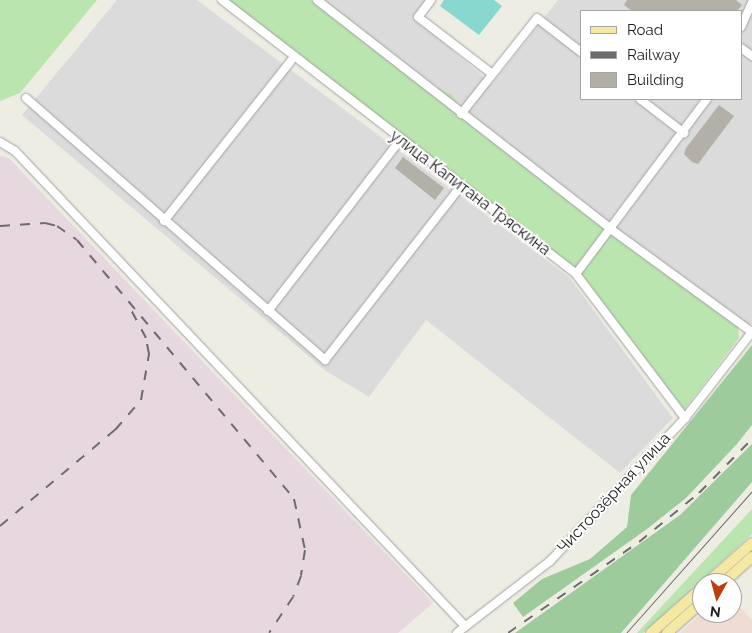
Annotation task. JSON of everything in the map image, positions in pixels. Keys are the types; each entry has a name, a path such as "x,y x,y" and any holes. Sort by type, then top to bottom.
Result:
{"main road":[{"path":"718,573 752,543"},
{"path":"734,573 752,557"},
{"path":"651,633 692,597"},
{"path":"667,633 692,611"}],"street":[{"name":"улица Капитана Тряскина","path":"222,0 460,187 576,274 685,418"},
{"path":"317,0 612,230 752,332"},
{"path":"431,0 418,16 491,73"},
{"path":"742,25 752,2"},
{"path":"461,114 491,73 537,18 580,51"},
{"path":"164,221 294,57"},
{"path":"26,98 164,221 325,360 460,187"},
{"path":"641,100 684,133"},
{"path":"576,274 612,230 706,100"},
{"path":"268,311 400,140"},
{"path":"0,142 15,150 464,626"},
{"name":"Чистоозёрная улица","path":"457,633 550,561 685,418 752,332"}],"shaded area":[{"path":"117,0 197,0 569,277 673,418 620,473 426,320 369,397 326,371 22,115"},
{"path":"313,0 427,0 414,17 492,84 558,0 752,0 752,323 745,332"},
{"path":"444,0 494,0 502,6 479,35 440,6"},
{"path":"0,156 9,158 433,603 398,633 0,633"},
{"path":"742,609 752,620 752,633 680,633 692,622 742,623"}],"green space":[{"path":"0,0 97,0 20,93 0,101"},
{"path":"225,0 313,0 414,78 452,95 462,110 738,323 739,338 684,410 577,272"},
{"path":"752,345 752,425 736,445 686,498 647,529 523,617 513,603 542,579 590,559 627,527 631,495"},
{"path":"752,444 752,482 621,633 515,633 680,515"},
{"path":"752,509 752,534 709,573 693,573"},
{"path":"692,574 692,588 643,633 637,633"}],"building":[{"path":"627,0 736,0 742,5 738,10 631,10 624,5"},
{"path":"719,105 734,116 698,164 692,162 684,154 686,148"},
{"path":"403,157 444,188 435,200 395,168"}],"tram line":[{"path":"626,633 752,491"}],"railway":[{"path":"0,226 45,223 57,226 77,240 294,499 305,550 301,576 293,597 269,633"},
{"path":"0,526 115,430 141,400 149,354 146,338 131,310"},
{"path":"508,633 639,542 699,493 752,439"}]}
